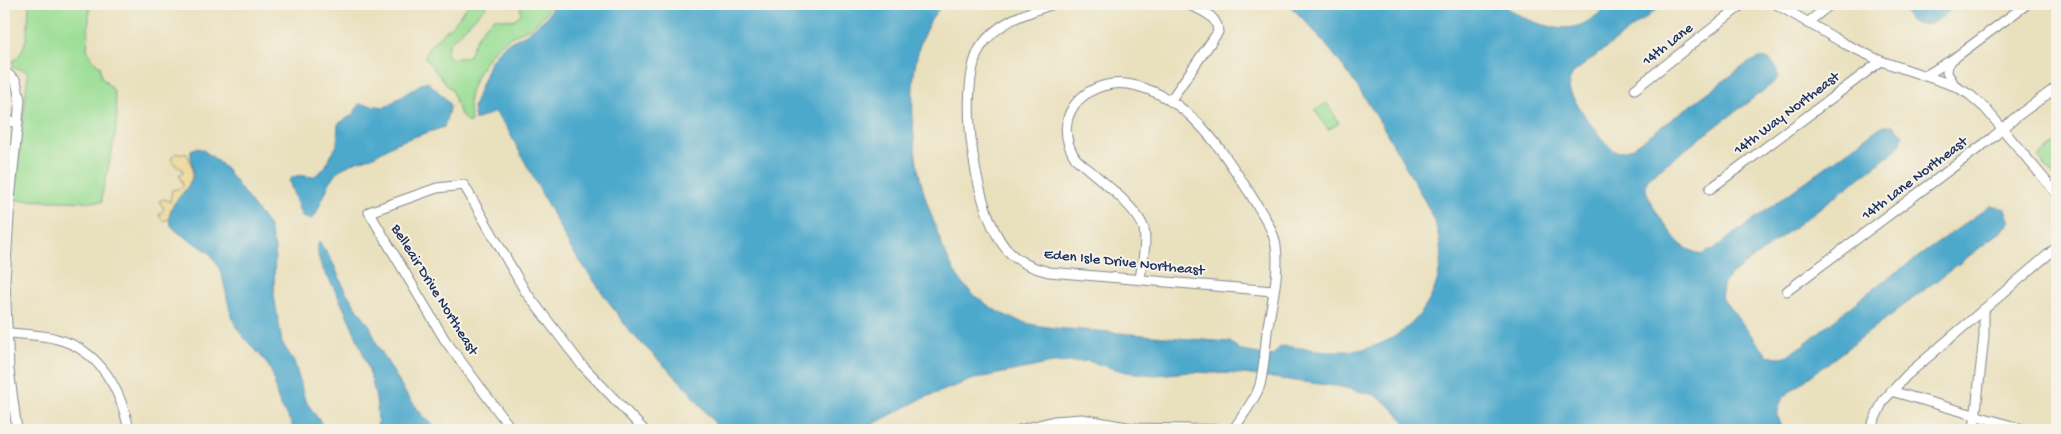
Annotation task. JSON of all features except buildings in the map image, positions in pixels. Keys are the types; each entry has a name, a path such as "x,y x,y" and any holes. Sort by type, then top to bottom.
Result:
{"street":[{"name":"Eden Isle Drive Northeast","path":"1054,4 1029,12 998,29 987,38 974,60 969,85 972,146 983,198 994,229 1008,252 1027,265 1049,272 1273,291"},
{"path":"1170,101 1218,32 1218,26 1211,16 1187,4"},
{"name":"14th Lane","path":"1635,89 1743,4"},
{"path":"1776,4 1839,41 1881,61 1955,86 1978,101 2057,194"},
{"path":"1807,23 1831,4"},
{"path":"1925,76 1953,59 2027,4"},
{"path":"1953,59 1948,66 1947,74 1955,86"},
{"name":"14th Way Northeast","path":"1710,189 1881,61"},
{"path":"4,71 12,76 19,88 20,100 7,199 5,280 5,332 17,430"},
{"path":"1019,430 1054,421 1082,419 1132,428 1233,430 1260,386 1277,269 1274,238 1266,220 1216,142 1199,123 1170,101 1147,89 1136,85 1112,84 1083,95 1072,108 1066,126 1066,138 1076,159 1129,206 1140,220 1145,235 1140,280"},
{"name":"14th Lane Northeast","path":"1788,291 2057,86"},
{"path":"4,120 18,123"},
{"name":"Belleair Drive Northeast","path":"512,430 445,340 369,212 437,188 464,185 525,291 581,364 644,430"},
{"path":"1870,430 1877,412 1891,391 2057,247"},
{"path":"1974,430 1977,416 1984,336 1984,309"},
{"path":"5,332 57,339 83,350 100,364 118,392 126,412 129,430"},
{"path":"1891,391 2026,430"}],"green space":[{"path":"29,4 90,4 87,49 92,59 100,66 101,77 114,91 117,114 115,137 102,202 14,200 28,74 25,70 13,68 13,61 25,43"},
{"path":"470,4 489,4 450,42 446,53 452,59 469,56 479,34 495,18 513,20 521,14 520,4 551,4 541,19 503,42 487,59 473,84 469,98 471,121 468,123 459,112 452,91 425,58 426,52 433,42 455,22"},
{"path":"1327,103 1339,123 1328,130 1315,110"},
{"path":"2057,142 2057,180 2038,157"}],"sand":[{"path":"176,153 187,154 192,174 187,188 177,202 169,219 163,221 159,215 164,209 159,201 165,199 170,202 172,190 181,188 183,185 179,175 183,172 183,169 175,165 171,158"}],"water":[{"path":"554,4 943,4 932,18 924,34 915,67 913,84 915,149 927,204 951,266 963,284 979,299 998,312 1029,324 1048,327 1230,342 1242,351 1272,356 1281,346 1336,351 1368,348 1399,334 1423,310 1437,280 1440,264 1439,237 1429,210 1385,130 1356,85 1324,43 1288,4 1503,4 1520,16 1553,27 1565,28 1585,23 1614,4 1664,4 1573,73 1570,80 1571,93 1582,111 1597,133 1611,148 1618,152 1634,147 1748,63 1760,58 1769,59 1776,67 1778,77 1772,84 1653,174 1646,183 1646,189 1653,207 1672,235 1683,246 1701,255 1712,250 1883,125 1893,125 1903,135 1900,145 1890,155 1724,282 1721,297 1767,355 1783,358 1798,349 1866,294 1991,205 2005,209 2010,222 2002,231 1783,397 1778,414 1779,421 1784,430 1413,430 1389,405 1375,395 1341,387 1244,374 1190,372 1155,375 1126,372 1087,361 1052,363 974,379 921,399 862,430 720,430 686,387 630,332 570,247 507,128 495,112 475,120 473,107 490,62 504,45 526,34 546,18"},
{"path":"1908,4 1958,4 1941,18 1924,25 1910,21 1906,12"},
{"path":"427,81 446,99 450,106 444,127 396,143 372,157 357,161 339,170 331,180 315,216 310,220 301,215 289,181 297,176 313,177 324,169 337,145 338,124 354,114 359,104 385,107"},
{"path":"196,148 202,149 225,168 268,225 275,247 274,295 282,343 294,361 305,400 326,430 294,430 278,399 269,367 236,326 216,263 207,251 181,235 170,222 169,216 173,205 192,180 191,150"},
{"path":"319,241 333,263 346,292 370,326 377,344 406,394 425,418 440,430 377,430 376,398 366,361 337,294 320,262 318,255"}]}
